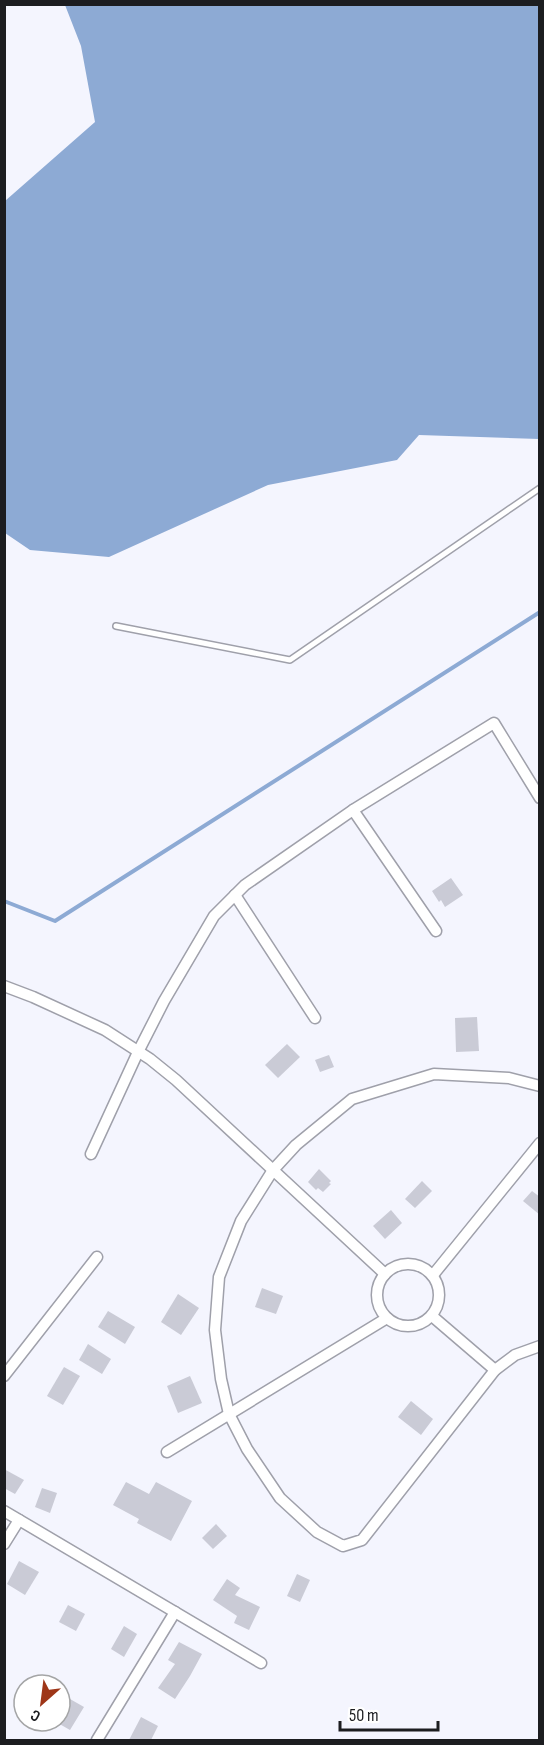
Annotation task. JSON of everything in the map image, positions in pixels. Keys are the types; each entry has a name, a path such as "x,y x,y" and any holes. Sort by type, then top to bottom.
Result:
{"street":[{"path":"91,1154 164,1001 214,916 245,885 353,810 494,723 540,798"},
{"path":"353,810 436,931"},
{"path":"235,895 315,1018"},
{"path":"4,986 105,1030 176,1080 385,1274"},
{"path":"540,1086 509,1078 434,1074 352,1099 296,1145 273,1170 241,1221 219,1277 215,1330 221,1379 229,1414 247,1449 280,1498 317,1532 343,1545 362,1539 495,1370 515,1355 540,1346"},
{"path":"433,1275 540,1143"},
{"path":"4,1376 97,1257"},
{"path":"400,1265 418,1265 433,1275 440,1296 432,1316 418,1325 402,1326 387,1318 378,1304 378,1288 385,1274 400,1265"},
{"path":"432,1316 495,1370"},
{"path":"167,1452 387,1318"},
{"path":"4,1511 261,1663"},
{"path":"4,1544 19,1520"},
{"path":"97,1740 175,1612"}],"lane":[{"path":"116,626 290,660 540,488"}],"water":[{"path":"65,5 539,5 539,439 419,435 397,460 268,485 109,557 30,550 5,533 5,201 95,122 81,46"}],"building":[{"path":"451,878 463,895 445,907 432,891"},
{"path":"477,1017 479,1051 456,1052 455,1018"},
{"path":"287,1044 300,1057 278,1078 265,1065"},
{"path":"329,1055 334,1067 320,1072 315,1060"},
{"path":"319,1169 331,1181 323,1192 318,1188 316,1190 308,1182"},
{"path":"422,1181 432,1191 415,1208 405,1199"},
{"path":"532,1191 540,1197 540,1215 523,1201"},
{"path":"391,1210 402,1223 385,1239 373,1226"},
{"path":"262,1288 283,1296 276,1314 255,1307"},
{"path":"178,1294 199,1308 181,1335 161,1322"},
{"path":"108,1311 135,1327 125,1344 98,1327"},
{"path":"88,1344 111,1359 102,1374 79,1360"},
{"path":"64,1367 80,1376 63,1405 47,1396"},
{"path":"190,1376 202,1403 178,1413 167,1386"},
{"path":"411,1401 433,1419 421,1435 398,1417"},
{"path":"4,1469 24,1480 15,1494 4,1488"},
{"path":"126,1482 149,1494 156,1482 192,1501 171,1541 137,1523 139,1519 113,1505"},
{"path":"42,1488 57,1493 50,1513 35,1507"},
{"path":"216,1524 227,1536 213,1549 202,1538"},
{"path":"19,1561 39,1572 25,1595 7,1584"},
{"path":"297,1574 310,1580 300,1602 287,1596"},
{"path":"227,1579 240,1588 235,1595 260,1607 249,1630 234,1623 237,1616 213,1600"},
{"path":"68,1605 85,1614 76,1631 59,1622"},
{"path":"124,1626 137,1634 124,1657 111,1649"},
{"path":"179,1642 202,1654 175,1699 158,1688 175,1664 168,1660"},
{"path":"72,1700 84,1707 72,1727"},
{"path":"141,1717 158,1726 151,1740 129,1740"}],"waterway":[{"path":"4,901 55,921 540,612"}]}
